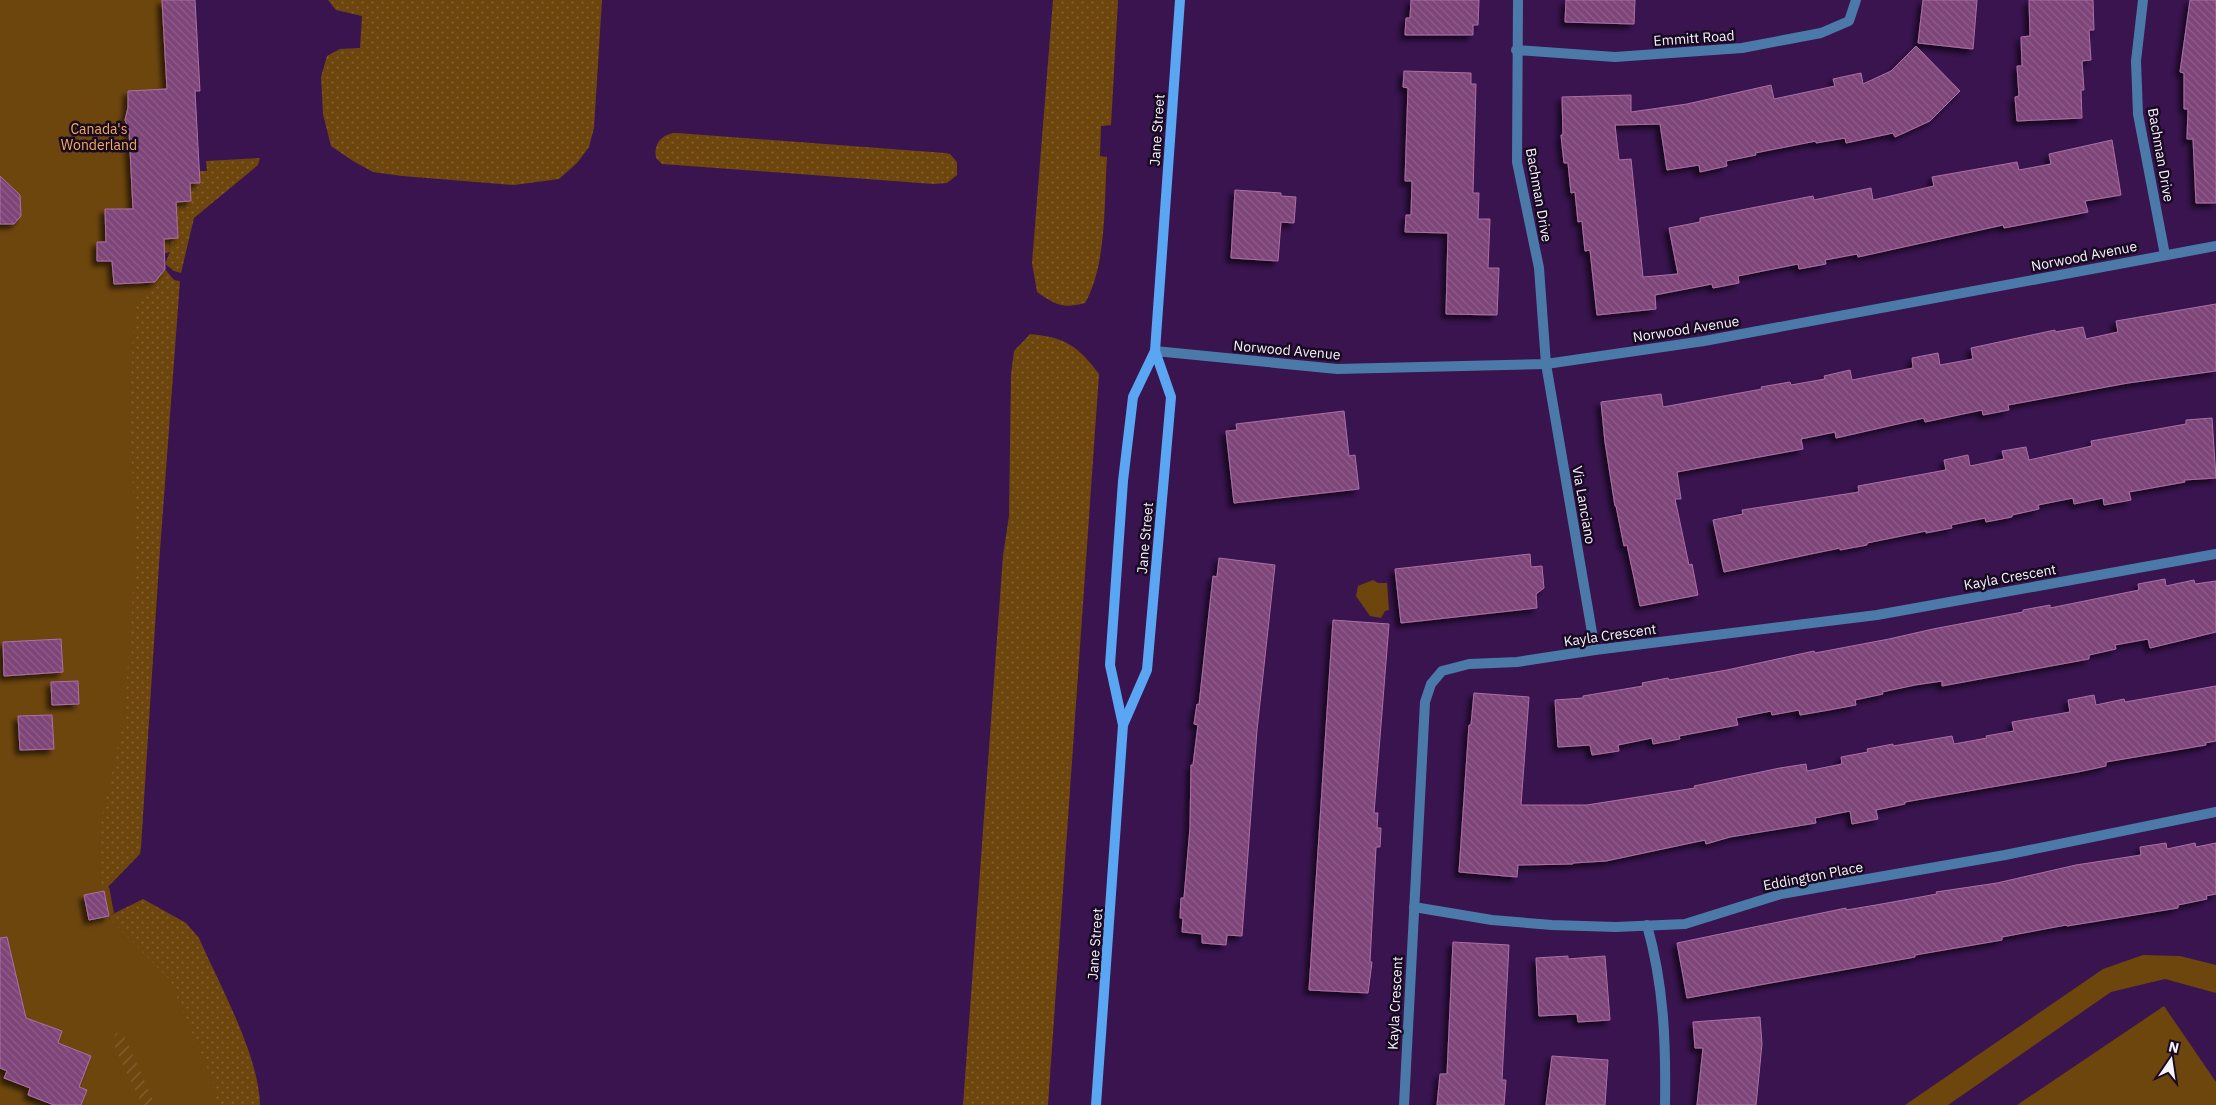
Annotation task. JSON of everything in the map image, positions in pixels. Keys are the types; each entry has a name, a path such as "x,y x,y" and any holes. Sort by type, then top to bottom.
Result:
{"main road":[{"name":"Jane Street","path":"1096,1105 1123,725 1110,665 1123,481 1133,397 1155,351 1180,0"},
{"name":"Jane Street","path":"1123,725 1147,670 1171,397 1155,351"}],"street":[{"name":"Bachman Drive","path":"1518,0 1516,50 1517,162 1539,268 1546,364"},
{"name":"Emmitt Road","path":"1516,50 1615,57 1742,48 1822,33 1849,20 1856,0"},
{"name":"Bachman Drive","path":"2143,0 2136,61 2138,114 2165,255"},
{"name":"Norwood Avenue","path":"1155,351 1337,369 1546,364 1704,340 2216,246"},
{"name":"Via Lanciano","path":"1546,364 1595,650"},
{"name":"Kayla Crescent","path":"1404,1105 1425,702 1431,684 1442,671 1470,664 1517,662 1595,650 1878,616 2216,554"},
{"name":"Eddington Place","path":"1414,906 1492,920 1544,924 1616,927 1685,924 1781,894 2005,855 2216,812"},
{"path":"1647,925 1656,958 1663,1000 1665,1105"}],"green space":[{"name":"Canada's Wonderland","path":"0,0 195,0 200,91 195,91 200,183 190,184 191,201 176,202 178,238 169,239 170,252 113,268 114,284 155,282 136,304 134,319 129,407 136,548 124,720 99,831 101,889 109,887 114,913 109,918 169,979 213,1081 217,1105 0,1105"},
{"path":"328,0 602,0 594,128 589,147 577,163 559,179 514,185 373,172 353,161 331,146 323,114 321,77 327,56 340,49 360,48 362,16 336,10"},
{"path":"1053,0 1118,0 1111,125 1101,126 1100,156 1107,157 1105,213 1101,252 1092,288 1085,303 1070,306 1054,303 1037,292 1032,263"},
{"path":"677,133 945,153 950,154 957,162 957,175 947,183 934,184 662,164 656,158 655,153 658,143 663,137"},
{"path":"260,158 258,165 194,218 181,273 174,271 165,264 170,252 169,238 178,237 176,202 199,171 207,171 206,161"},
{"path":"165,269 174,280 180,281 141,847 140,854 104,891 68,872 109,455 113,278 114,284 154,282"},
{"path":"1030,334 1053,338 1070,345 1084,356 1099,374 1048,1105 963,1105 1003,556 1009,516 1011,374 1014,351"},
{"path":"1373,580 1378,583 1387,583 1389,610 1385,611 1381,618 1370,616 1356,596 1358,586"},
{"path":"143,899 186,923 199,938 246,1042 258,1085 260,1105 165,1105 109,916"},
{"path":"2143,955 2180,956 2216,965 2216,993 2165,979 2111,992 1948,1105 1905,1105 2103,969"},
{"path":"2164,1006 2216,1082 2216,1105 2017,1105"},
{"path":"116,1033 123,1035 126,1039 155,1105 142,1105 112,1041"}],"building":[{"path":"162,0 195,0 200,91 195,91 200,183 190,183 191,201 176,202 178,238 164,239 165,269 155,282 114,284 112,261 97,261 97,242 106,242 105,209 133,209 129,130 125,120 128,108 128,91 167,89"},
{"path":"1411,0 1479,0 1478,25 1473,25 1473,35 1405,35 1406,18 1410,18"},
{"path":"1566,0 1635,0 1634,24 1565,22"},
{"path":"1923,0 1977,0 1973,49 1918,43"},
{"path":"2029,0 2093,0 2094,30 2089,30 2091,60 2082,61 2084,90 2081,90 2082,118 2017,121 2015,97 2019,96 2017,66 2022,66 2021,37 2030,36"},
{"path":"2190,0 2216,0 2216,203 2196,203 2193,139 2187,139 2188,109 2184,109 2184,73 2180,72"},
{"path":"1916,46 1960,91 1930,121 1895,137 1893,133 1846,143 1845,138 1816,143 1816,141 1755,153 1756,155 1726,161 1727,166 1700,172 1699,165 1667,170 1660,124 1615,125 1619,160 1631,159 1643,277 1678,274 1669,228 1700,222 1700,218 1813,196 1814,200 1871,188 1873,200 1934,186 1932,177 2017,162 2019,170 2051,164 2049,154 2112,140 2121,195 2085,201 2088,212 2004,228 2003,225 1858,257 1857,254 1825,260 1826,264 1799,269 1798,264 1738,276 1739,283 1713,288 1712,284 1655,295 1656,309 1597,315 1590,250 1585,251 1582,221 1578,222 1575,192 1571,193 1568,163 1564,163 1561,135 1563,135 1562,97 1631,95 1631,112 1687,104 1771,85 1774,99 1835,86 1833,79 1861,73 1863,84 1891,71"},
{"path":"1404,71 1471,73 1471,84 1476,84 1473,193 1479,193 1478,219 1490,219 1488,268 1499,268 1497,315 1446,314 1448,233 1405,232 1406,215 1411,215 1412,181 1405,181 1408,88 1403,87"},
{"path":"0,176 20,195 21,216 14,224 0,224"},
{"path":"1235,190 1281,193 1281,196 1296,197 1294,223 1281,222 1278,261 1231,258"},
{"path":"2216,304 2216,371 2128,383 2008,405 2009,410 1983,415 1982,410 1925,422 1924,418 1836,438 1835,432 1801,439 1803,449 1677,472 1681,499 1675,499 1689,565 1692,564 1698,595 1640,606 1627,545 1624,546 1615,506 1601,402 1661,394 1663,407 1762,389 1761,387 1790,382 1791,385 1825,379 1824,376 1850,370 1852,380 1913,368 1912,358 1938,353 1940,365 1973,359 1971,348 2055,330 2055,332 2083,327 2086,339 2118,332 2116,321"},
{"path":"1344,411 1349,456 1355,455 1359,489 1234,503 1226,431 1237,430 1236,424"},
{"path":"2212,418 2216,478 2184,480 2185,482 2129,492 2131,500 2104,505 2103,498 2074,504 2073,498 2038,505 2039,509 2012,515 2012,517 1986,522 1985,518 1951,525 1952,528 1926,533 1926,531 1867,543 1867,545 1840,550 1840,548 1724,572 1713,520 1743,514 1742,510 1859,492 1858,486 1946,470 1944,460 1968,455 1970,466 2004,459 2002,451 2026,447 2029,460 2092,446 2091,441 2186,424 2186,420"},
{"path":"1530,554 1531,567 1542,566 1544,588 1536,594 1537,608 1401,623 1395,569"},
{"path":"1219,558 1275,565 1257,730 1242,936 1227,935 1226,945 1202,943 1202,934 1182,932 1183,918 1180,918 1181,898 1184,898 1190,828 1191,765 1193,765 1198,725 1194,724 1197,704 1199,705 1213,576 1217,577"},
{"path":"2165,579 2166,586 2194,580 2195,584 2216,581 2216,632 2150,648 2148,639 2115,645 2116,649 2089,655 2089,659 1942,686 1942,681 1915,685 1855,700 1856,705 1829,710 1800,715 1799,710 1772,715 1771,711 1736,718 1738,725 1679,736 1680,739 1653,744 1652,738 1618,745 1619,751 1592,755 1590,745 1558,747 1555,700 1583,698 1583,696 1643,686 1642,683 1727,670 1814,651 1815,653 1889,639 2050,605 2050,608 2139,590 2138,584"},
{"path":"1333,620 1389,624 1374,813 1378,813 1377,828 1381,828 1380,847 1376,847 1370,962 1372,962 1368,993 1309,990"},
{"path":"61,639 63,672 4,676 3,642"},
{"path":"78,681 79,704 52,705 51,682"},
{"path":"2216,686 2216,741 2205,743 2206,745 2106,762 2106,766 2078,772 1905,802 1905,804 1876,810 1878,819 1852,824 1850,811 1815,818 1816,823 1730,837 1706,844 1705,840 1606,861 1518,865 1517,877 1459,872 1469,725 1471,725 1474,693 1529,697 1521,805 1587,805 1695,788 1694,786 1780,768 1806,764 1807,771 1842,764 1841,757 1868,752 1867,749 1893,744 1893,746 1952,736 1954,744 1987,738 1986,736 2014,731 2012,722 2070,712 2068,700 2094,695 2096,705 2124,699 2125,702"},
{"path":"52,715 54,749 20,750 18,716"},
{"path":"2166,843 2167,849 2195,843 2196,847 2216,843 2216,894 2206,896 2207,899 2178,905 2178,908 2066,925 2002,937 2002,940 1915,955 1915,957 1687,998 1677,943 1846,908 1846,910 1876,905 1937,894 1936,892 1997,883 2076,865 2141,855 2140,847"},
{"path":"104,891 109,916 89,920 84,895"},
{"path":"7,937 26,1018 62,1031 58,1043 91,1056 79,1087 87,1090 81,1105 54,1105 28,1095 30,1088 4,1078 7,1071 0,1068 0,938"},
{"path":"1453,942 1509,945 1502,1080 1506,1080 1504,1105 1437,1105 1440,1074 1447,1074"},
{"path":"1568,956 1568,959 1605,956 1610,1020 1578,1022 1577,1014 1539,1016 1536,958"},
{"path":"1760,1017 1762,1044 1756,1105 1697,1105 1703,1048 1695,1048 1693,1022"},
{"path":"1552,1056 1608,1060 1605,1105 1546,1105"}]}
